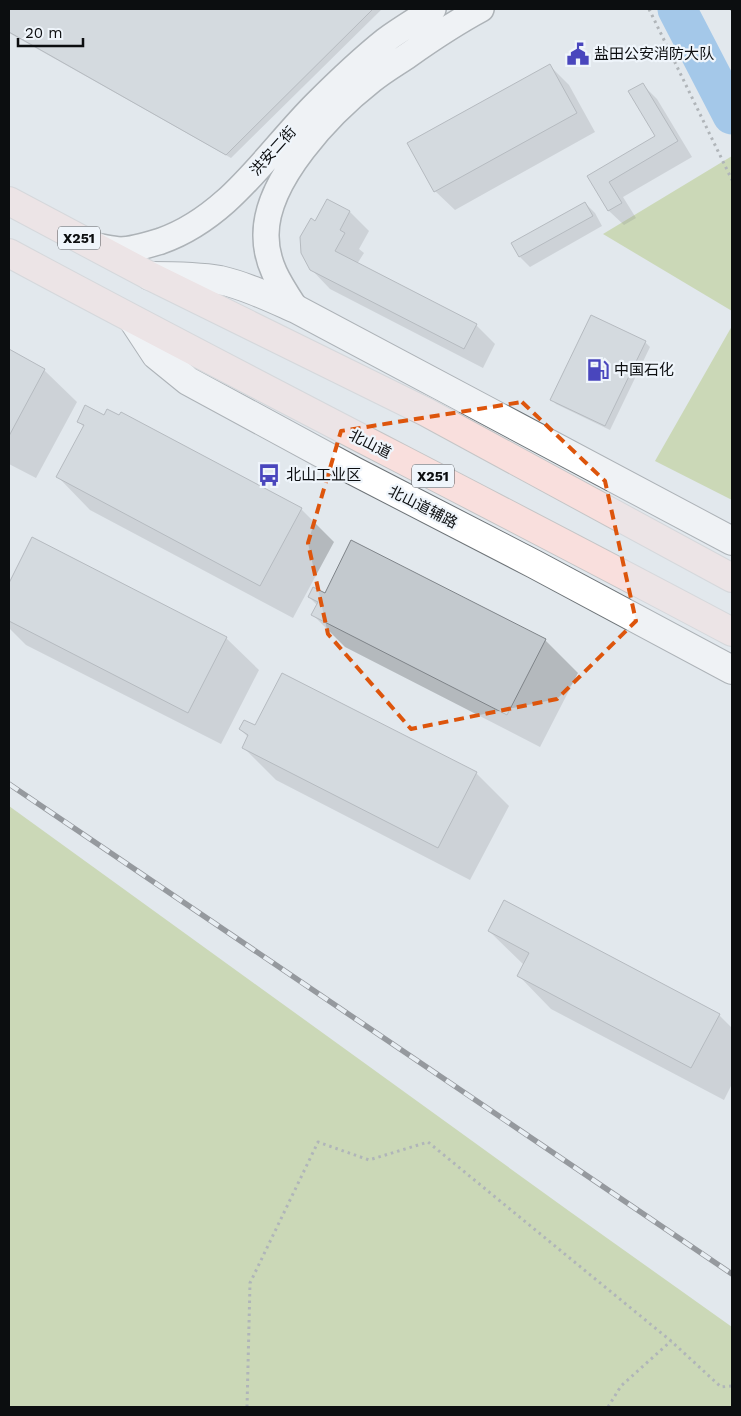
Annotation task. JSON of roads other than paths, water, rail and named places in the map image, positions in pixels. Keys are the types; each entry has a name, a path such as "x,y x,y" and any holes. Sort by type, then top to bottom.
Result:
{"main road":[{"name":"X251","path":"9,201 150,276 426,412 732,578"},
{"name":"北山道","path":"9,253 133,320 567,544 732,632"}],"street":[{"name":"洪安二街","path":"94,246 121,250 148,245 179,234 207,217 236,192 315,104 356,66 386,40 433,9"},
{"name":"洪安二街","path":"296,309 276,278 269,257 266,236 269,210 285,175 303,150 334,114 373,79 452,25 481,9"},
{"path":"150,276 179,276 220,280 256,292 296,309 732,541"},
{"name":"北山道辅路","path":"133,320 156,355 188,381 732,670"}],"waterway":[{"path":"677,9 732,115"}],"railway":[{"path":"9,784 732,1274"}],"place":[{"name":"盐田公安消防大队","path":"578,54"},
{"name":"中国石化","path":"598,370"},
{"name":"北山工业区","path":"269,475"}]}
